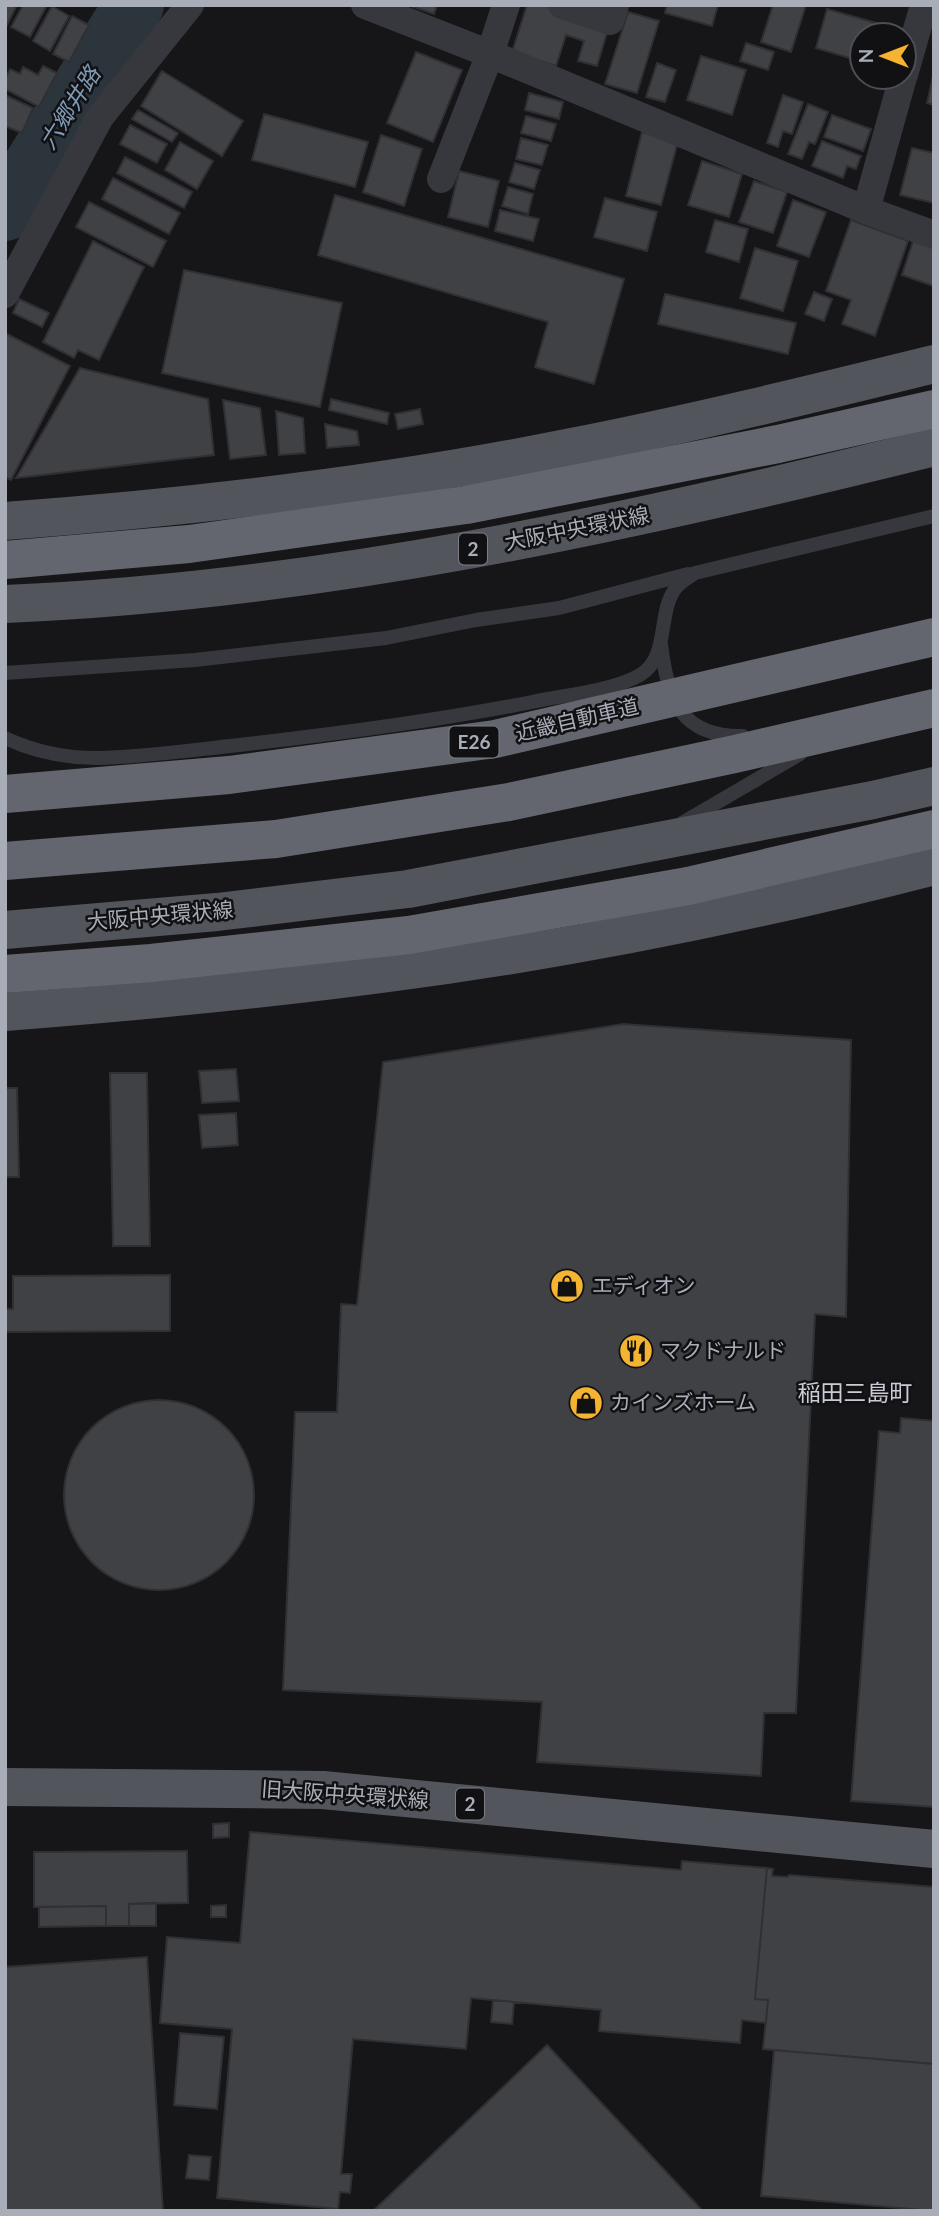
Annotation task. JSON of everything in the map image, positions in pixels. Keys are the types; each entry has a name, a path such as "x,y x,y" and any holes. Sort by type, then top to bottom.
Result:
{"highway":[{"path":"5,560 241,538 466,505 791,441 934,409"},
{"name":"近畿自動車道","path":"5,794 229,775 495,739 934,637"},
{"path":"5,861 276,839 509,802 934,708"},
{"path":"5,974 151,963 409,935 688,886 934,829"}],"main road":[{"path":"5,521 124,512 251,498 497,461 650,431 934,364"},
{"name":"大阪中央環状線","path":"5,604 228,584 424,558 654,514 934,447"},
{"name":"大阪中央環状線","path":"5,930 217,912 408,889 934,786"},
{"path":"5,1012 221,993 391,973 614,937 757,908 934,866"},
{"name":"旧大阪中央環状線","path":"5,1787 323,1790 934,1849"}],"street":[{"path":"5,294 100,117 190,5"},
{"path":"365,5 490,54 866,211 934,234"},
{"path":"441,179 490,54 506,5"},
{"path":"562,5 610,20 615,5"},
{"path":"918,26 924,5"},
{"path":"866,211 900,91"}],"lane":[{"path":"5,673 195,660 386,638 476,620 559,608 638,586 934,516"},
{"path":"5,738 45,753 97,758 267,742 392,725 483,711 615,684 646,670 657,656 665,613 673,591 695,573"},
{"path":"661,641 674,698 683,715 692,724 720,737 755,736"},
{"path":"581,772 755,736 934,694"},
{"path":"649,843 879,707"}],"building":[{"path":"5,5 17,5 7,25 5,24"},
{"path":"23,5 47,5 30,37 11,27"},
{"path":"408,5 437,5 434,14"},
{"path":"527,5 543,5 609,26 597,66 578,61 584,41 566,35 556,66 512,52"},
{"path":"667,5 718,5 712,26 665,13"},
{"path":"773,5 806,5 791,52 761,42"},
{"path":"52,6 69,16 50,51 33,41"},
{"path":"827,9 869,21 848,21 848,57 816,48"},
{"path":"628,12 659,21 637,93 605,84"},
{"path":"72,16 89,25 69,62 53,54"},
{"path":"746,43 774,52 768,70 740,61"},
{"path":"416,52 462,70 433,142 387,123"},
{"path":"701,56 746,70 732,115 687,100"},
{"path":"657,63 676,70 665,102 646,97"},
{"path":"43,66 57,73 39,107 5,89 5,79 10,69 20,74 23,67 38,75"},
{"path":"162,71 243,121 222,156 141,106"},
{"path":"934,76 934,105 927,103"},
{"path":"529,93 563,102 559,119 525,110"},
{"path":"5,95 33,108 22,133 5,126"},
{"path":"783,95 803,102 792,134 783,131 778,147 767,143"},
{"path":"808,104 828,112 815,144 809,142 802,159 788,154"},
{"path":"138,110 178,133 172,142 132,119"},
{"path":"264,114 368,142 355,187 252,160"},
{"path":"832,115 871,129 863,151 824,137"},
{"path":"526,116 556,124 551,141 521,133"},
{"path":"130,125 167,144 157,163 120,144"},
{"path":"642,132 678,141 661,205 626,196"},
{"path":"381,135 422,149 404,206 363,192"},
{"path":"521,138 548,145 542,165 516,159"},
{"path":"822,141 861,156 856,169 847,166 843,178 812,166"},
{"path":"180,142 213,161 197,189 165,170"},
{"path":"912,148 934,153 934,203 900,195"},
{"path":"125,157 192,192 184,208 117,173"},
{"path":"702,161 742,174 729,217 688,205"},
{"path":"515,163 540,170 534,189 509,182"},
{"path":"459,171 499,181 488,227 448,217"},
{"path":"113,178 180,213 169,234 102,199"},
{"path":"754,181 787,192 773,233 739,222"},
{"path":"508,187 533,194 528,214 502,206"},
{"path":"335,195 624,279 594,384 535,367 548,322 318,255"},
{"path":"605,198 657,212 647,251 594,237"},
{"path":"793,200 826,212 809,257 777,246"},
{"path":"89,202 166,241 153,267 76,227"},
{"path":"500,210 539,219 533,241 495,231"},
{"path":"715,220 748,229 739,262 706,252"},
{"path":"851,220 908,241 875,336 842,324 851,300 826,291"},
{"path":"93,241 144,267 99,360 78,350 74,358 43,342"},
{"path":"913,241 934,248 934,286 902,275"},
{"path":"755,248 798,261 783,311 740,298"},
{"path":"184,270 342,303 320,407 162,373"},
{"path":"814,292 832,299 824,321 805,314"},
{"path":"665,294 796,323 788,354 658,324"},
{"path":"19,299 49,313 42,327 13,313"},
{"path":"5,333 70,366 11,480 5,477"},
{"path":"80,368 208,399 214,455 16,478"},
{"path":"331,399 389,413 387,424 329,410"},
{"path":"223,400 260,408 266,455 230,459"},
{"path":"420,409 423,424 398,429 395,414"},
{"path":"276,411 303,418 305,453 279,455"},
{"path":"325,424 357,431 359,445 327,448"},
{"path":"623,1024 851,1040 846,1317 815,1314 796,1713 764,1713 761,1776 537,1762 542,1702 283,1690 295,1412 337,1412 341,1304 357,1305 383,1062"},
{"path":"236,1069 239,1101 202,1103 199,1071"},
{"path":"110,1073 147,1073 150,1246 113,1246"},
{"path":"5,1088 17,1088 19,1177 5,1177"},
{"path":"236,1113 238,1145 202,1148 199,1115"},
{"path":"170,1275 170,1331 5,1332 5,1309 13,1309 13,1276"},
{"path":"159,1400 195,1408 212,1416 226,1428 238,1442 246,1459 254,1495 246,1531 238,1548 226,1562 212,1574 195,1582 159,1590 123,1582 106,1574 92,1562 80,1548 72,1531 64,1495 72,1459 80,1442 92,1428 106,1416 123,1408"},
{"path":"901,1418 934,1421 933,1807 851,1801 879,1431 900,1433"},
{"path":"229,1823 229,1837 213,1838 213,1824"},
{"path":"250,1832 681,1870 682,1861 767,1868 755,1999 768,2000 766,2023 742,2020 740,2043 599,2031 601,2010 471,1998 466,2049 353,2039 341,2174 352,2174 350,2193 340,2192 338,2209 217,2198 232,2029 160,2023 167,1937 240,1943"},
{"path":"187,1851 188,1903 129,1904 129,1926 106,1926 106,1906 34,1907 34,1852"},
{"path":"767,1868 773,1869 772,1876 789,1875 934,1887 934,2064 763,2049 768,2000 755,1999"},
{"path":"156,1903 156,1926 129,1926 129,1904"},
{"path":"226,1905 226,1917 211,1917 211,1906"},
{"path":"106,1906 106,1926 39,1927 39,1907"},
{"path":"147,1957 163,2211 5,2211 5,1967"},
{"path":"493,2000 514,2002 512,2024 491,2022"},
{"path":"180,2033 224,2037 217,2109 174,2105"},
{"path":"547,2045 703,2211 373,2211"},
{"path":"774,2050 934,2064 934,2211 761,2196"},
{"path":"189,2155 211,2157 209,2180 186,2178"}],"waterway":[{"name":"六郷井路","path":"5,211 134,5"}],"place":[{"name":"エディオン","path":"567,1286"},
{"name":"マクドナルド","path":"636,1351"},
{"name":"カインズホーム","path":"586,1403"}],"district":[{"name":"稲田三島町","path":"855,1393"}]}
